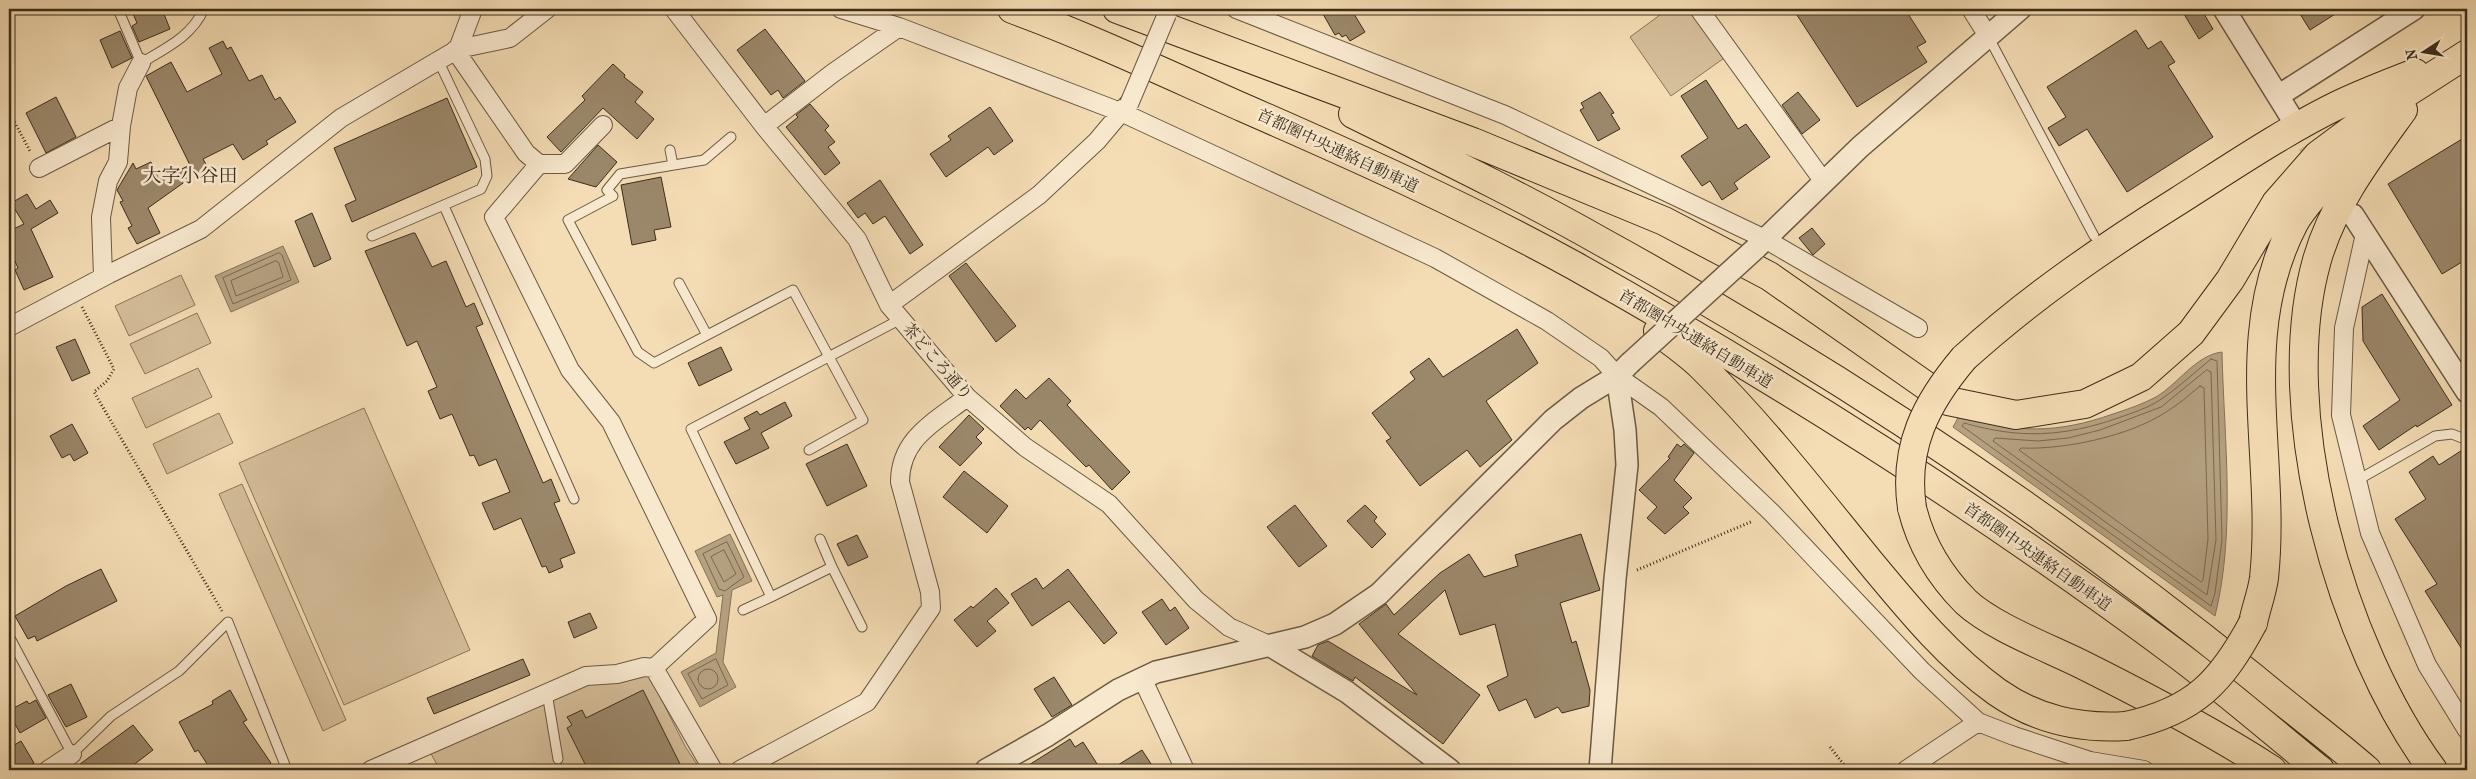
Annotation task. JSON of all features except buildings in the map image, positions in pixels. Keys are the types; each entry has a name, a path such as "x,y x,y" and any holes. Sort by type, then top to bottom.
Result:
{"highway":[{"name":"首都圏中央連絡自動車道","path":"1012,9 1065,29 1333,147 1458,206 1573,266 1880,448 2053,564 2181,657 2320,770"},
{"name":"首都圏中央連絡自動車道","path":"1114,9 1246,64 1386,130 1601,241 1746,324 1894,417 2072,537 2200,634 2367,770"},
{"path":"1118,9 1473,142 1664,221 1769,276 1948,401 2016,415 2085,404 2141,377 2191,333 2230,280 2276,203 2318,155 2467,52"},
{"path":"2272,770 2134,690 2001,625 1968,603 1941,575 1927,552 1917,528 1909,486 1911,457 1921,422 1941,384 1964,358 2002,324 2051,287 2126,234 2252,154 2338,105 2467,52"},
{"path":"1573,266 1701,365 1748,415 1918,619 1952,655 1998,693 2037,713 2067,724 2096,728 2126,726 2153,720 2179,709 2208,688 2236,654 2253,623 2264,581 2267,526 2260,398 2260,344 2271,279 2295,222 2346,152 2403,110 2467,70"},
{"path":"2403,110 2356,176 2333,218 2317,260 2307,306 2304,347 2305,394 2309,442 2318,499 2332,555 2348,606 2389,698 2433,770"}],"street":[{"path":"456,50 473,9"},
{"path":"9,326 201,229 341,118 456,50 510,38 547,9"},
{"name":"茶どころ通り","path":"674,9 764,126 858,239 889,305 967,397 1025,447 1109,504 1196,600 1229,627 1271,646"},
{"path":"841,9 899,27 1126,108 1435,258 1547,321 1601,358 1624,370 1772,512 1922,671 1978,722 2090,761 2144,770"},
{"path":"1236,9 1265,14 1505,115 1760,244 1918,328"},
{"path":"1699,9 1824,182"},
{"path":"1971,9 1988,36"},
{"path":"986,770 1048,735 1118,690 1142,678 1156,672 1219,656 1305,637 1335,624 1379,594 1553,420 1581,398 1624,370 1760,244 1860,147 2020,9"},
{"path":"2224,9 2291,117"},
{"path":"2278,96 2414,9"},
{"path":"889,305 1039,195 1097,141 1126,108 1168,11"},
{"path":"764,126 899,27"},
{"path":"456,50 526,153 539,164 565,164 603,125"},
{"path":"103,277 101,217 108,181 118,162 121,126 128,88 141,63"},
{"path":"39,168 121,126"},
{"path":"371,770 586,676 617,674 644,668 654,668 707,619 611,422 570,370 494,217 539,164"},
{"path":"2353,215 2467,392"},
{"path":"2365,234 2344,328 2341,415 2370,533 2427,665 2467,730"},
{"path":"1600,770 1615,579 1627,465 1624,370"},
{"path":"740,770 867,702 931,608 930,592 900,482 900,465 906,450 921,432 967,397"},
{"path":"1271,646 1347,692 1450,770"},
{"path":"654,668 713,770"},
{"path":"1142,678 1185,770"},
{"path":"1906,770 1978,722"},
{"path":"48,770 72,754"}],"lane":[{"path":"118,9 141,63 183,38 198,21 204,9"},
{"path":"1988,36 2094,236"},
{"path":"372,236 481,189 487,176 485,159 438,60"},
{"path":"731,137 704,160 620,174 607,190 613,196 566,216 638,352 654,362 793,290 863,420 809,450"},
{"path":"670,150 673,165"},
{"path":"444,206 574,499"},
{"path":"679,283 707,335"},
{"path":"771,597 691,429 901,319"},
{"path":"2356,481 2435,436 2452,434 2462,438"},
{"path":"820,539 862,627"},
{"path":"743,610 832,567"},
{"path":"9,636 72,754 111,716 179,671 228,622 287,770"},
{"path":"547,693 558,759"}],"path":[{"path":"9,124 14,121 39,168"},
{"path":"78,292 83,310 114,370 107,381 94,392 228,622"},
{"path":"1615,579 1772,512"},
{"path":"1830,747 1848,770"}],"shaded area":[{"path":"1668,9 1690,9 1727,56 1671,96 1630,37"},
{"path":"181,275 195,305 129,336 115,306"},
{"path":"197,313 211,343 145,374 130,344"},
{"path":"198,368 212,397 146,428 132,398"},
{"path":"364,408 470,650 344,705 239,463"},
{"path":"219,413 233,443 167,474 153,444"},
{"path":"242,484 346,720 323,731 219,494"},
{"path":"644,675 650,677 686,748 701,770 440,770 430,752 573,686"}],"water":[{"path":"283,246 299,282 231,312 215,276"},
{"path":"2222,352 2227,518 2221,584 2215,616 1953,427 1959,416 2000,426 2036,429 2055,428 2092,421 2156,397 2195,364 2213,354"},
{"path":"730,534 752,581 732,590 723,662 736,687 700,707 681,672 716,653 723,595 717,597 695,551"}],"tunnel":[{"path":"2291,117 2324,169"}],"district":[{"name":"大字小谷田","path":"190,175"}]}
